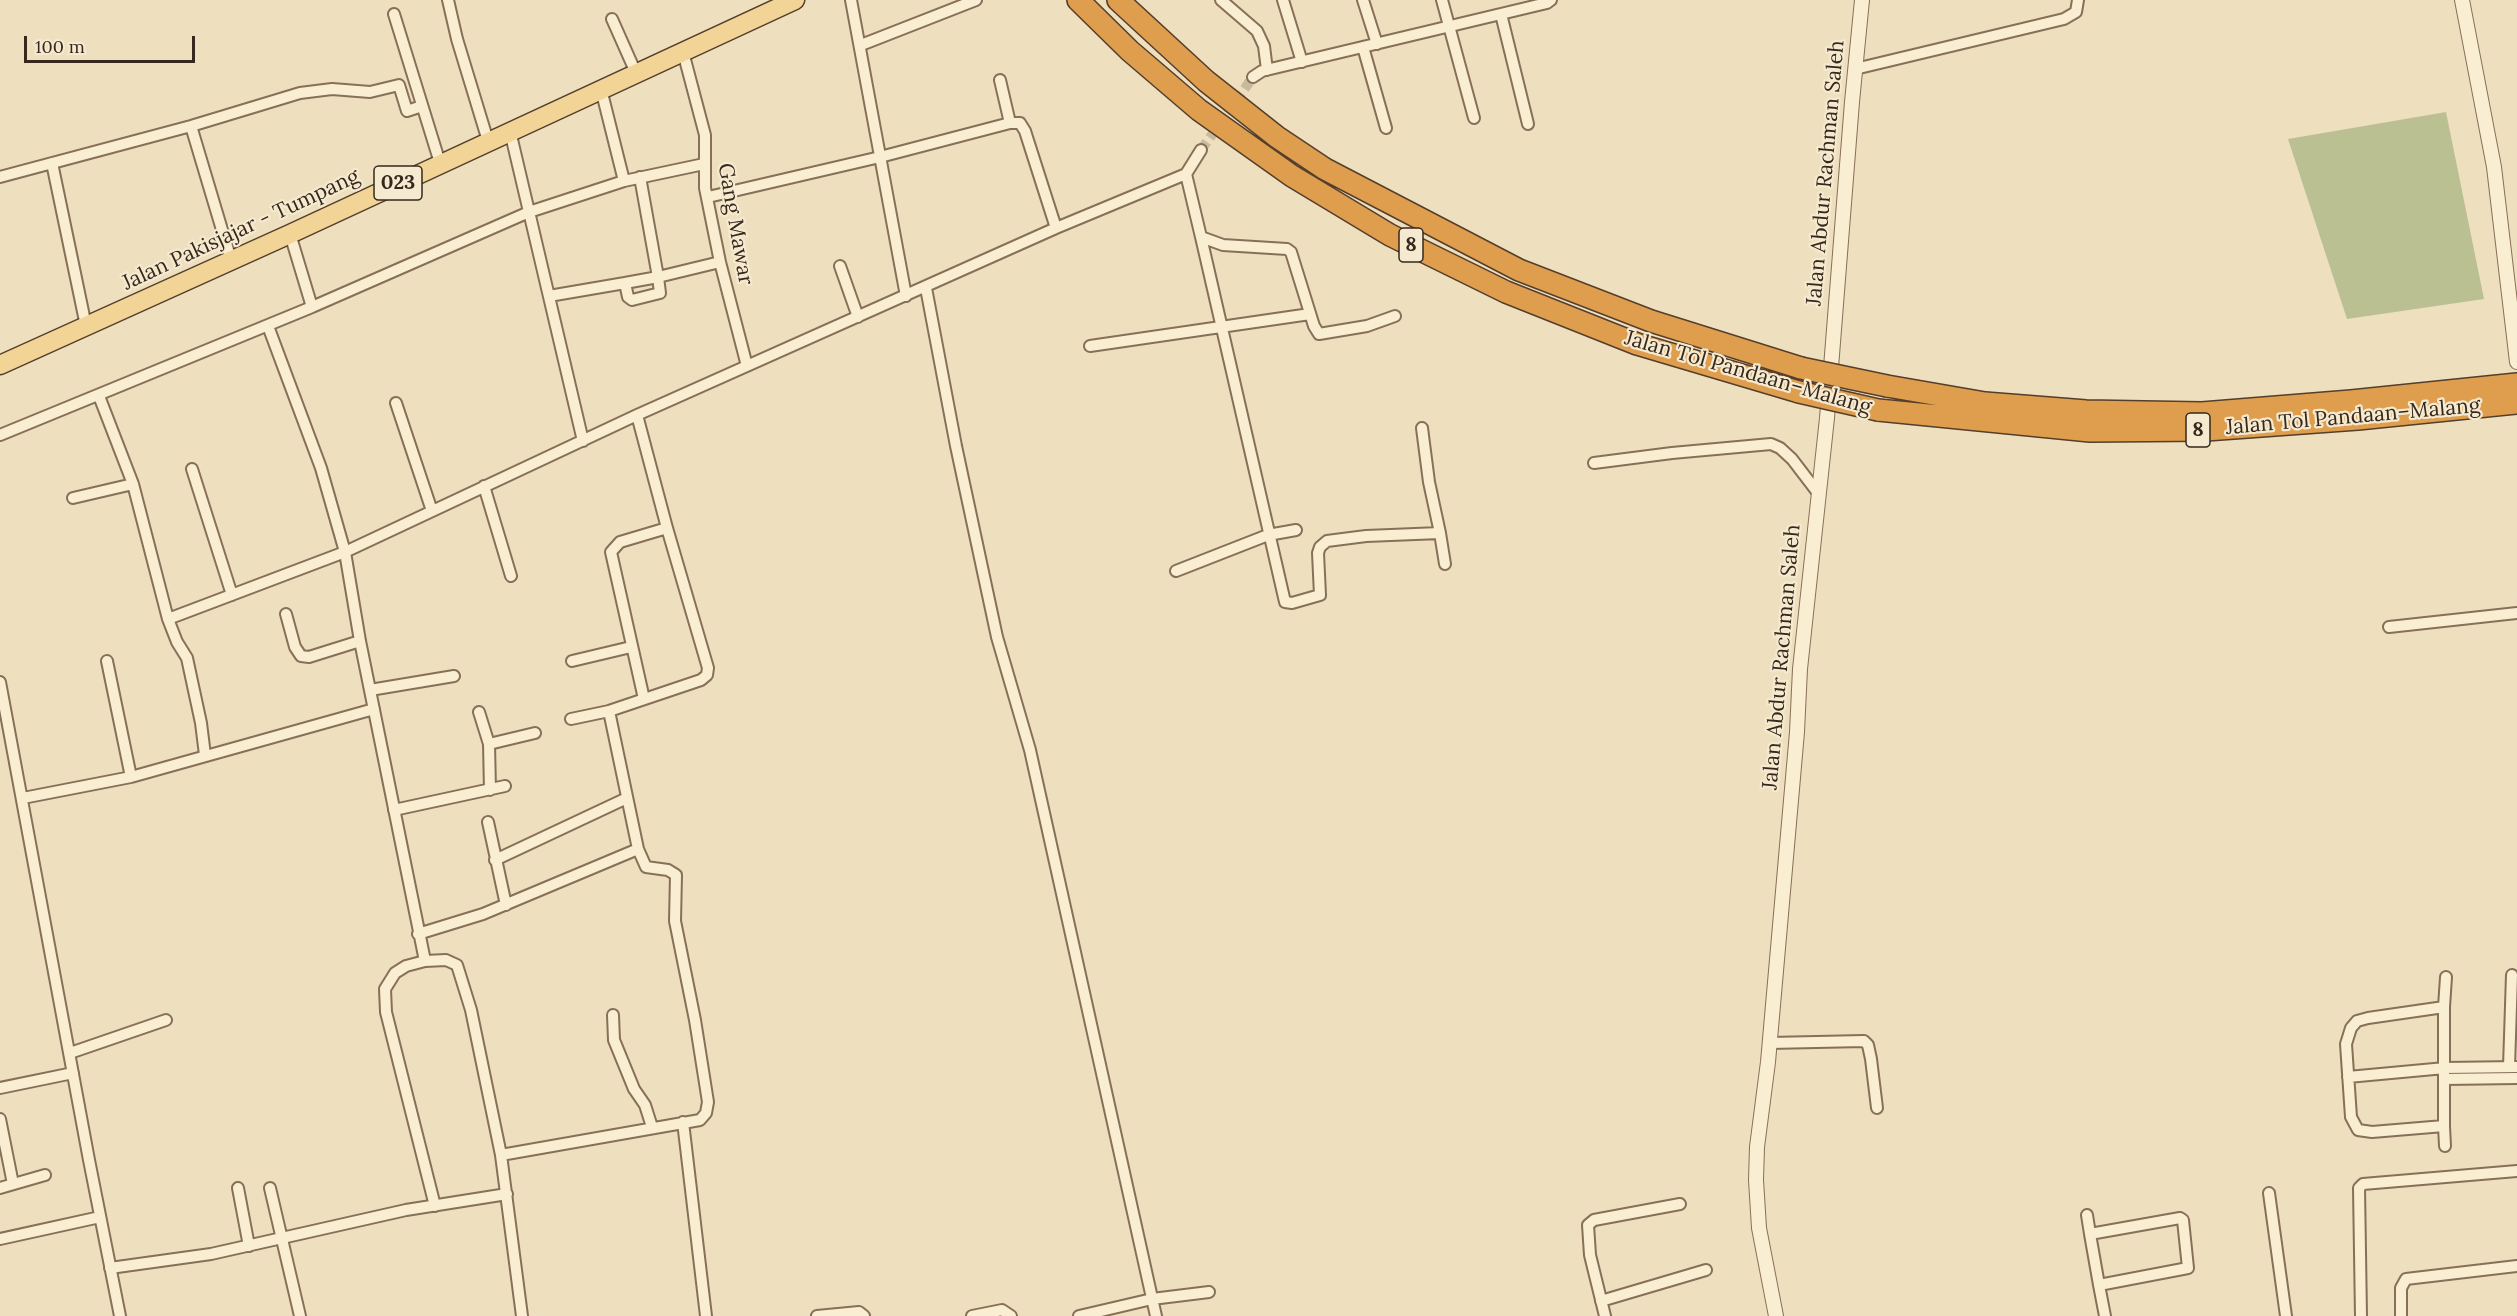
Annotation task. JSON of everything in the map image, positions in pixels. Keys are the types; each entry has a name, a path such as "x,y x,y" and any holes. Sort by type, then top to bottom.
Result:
{"highway":[{"name":"Jalan Tol Pandaan–Malang","path":"1078,0 1130,51 1199,110 1292,176 1390,235 1506,292 1637,344 1799,392 1878,410 2090,431 2218,429 2358,419 2517,402"},
{"name":"Jalan Tol Pandaan–Malang","path":"1118,0 1206,81 1277,136 1325,169 1519,270 1651,321 1801,369 1985,404 2086,411 2202,413 2517,384"}],"main road":[{"name":"Jalan Pakisjajar - Tumpang","path":"0,364 290,234 795,0"}],"street":[{"path":"448,0 457,39 488,141"},
{"path":"851,0 906,296"},
{"path":"861,45 976,0"},
{"path":"1221,0 1257,31 1264,46 1268,70"},
{"path":"1283,0 1302,62"},
{"path":"1363,0 1377,44"},
{"path":"1442,0 1474,118"},
{"path":"1253,77 1268,70 1547,3 1551,0"},
{"name":"Jalan Abdur Rachman Saleh","path":"1776,1316 1759,1228 1756,1180 1796,743 1800,669 1833,344 1862,0"},
{"path":"1855,69 2064,19 2076,12 2078,0"},
{"path":"2462,0 2494,167 2517,362"},
{"path":"394,14 440,163"},
{"path":"1501,14 1528,124"},
{"path":"612,19 636,73"},
{"path":"1363,47 1386,128"},
{"name":"Gang Mawar","path":"683,52 705,135 704,164 720,262 747,366"},
{"path":"1000,80 1010,123"},
{"path":"0,177 190,126 300,93 332,89 370,92 399,85 407,111 422,106"},
{"path":"601,89 624,181"},
{"path":"708,197 880,157 1010,123 1020,123 1025,130 1056,228"},
{"path":"190,126 231,260"},
{"path":"510,131 583,441"},
{"path":"168,619 345,552 637,415 926,288 1056,228 1186,174 1201,150"},
{"path":"52,163 86,327"},
{"path":"0,435 312,308 529,212 624,181 704,164"},
{"path":"1186,174 1285,602 1292,603 1320,595 1318,553 1320,547 1326,542 1366,536 1440,533"},
{"path":"625,283 628,297 632,300 660,292 640,177"},
{"path":"290,234 312,308"},
{"path":"1201,237 1224,245 1287,249 1291,252 1310,314 1319,334 1327,334 1395,316"},
{"path":"549,296 658,277 720,262"},
{"path":"840,266 858,317"},
{"path":"926,288 956,446 997,637 1030,750 1156,1316"},
{"path":"1090,346 1310,314"},
{"path":"268,326 321,468 345,552 360,641 425,961"},
{"path":"99,396 133,484 168,619 177,642 187,658 201,723 205,755"},
{"path":"396,403 432,511"},
{"path":"571,718 609,711 701,680 708,668 637,415"},
{"path":"1422,428 1429,482 1445,564"},
{"path":"1594,463 1771,444 1780,448 1792,459 1818,493"},
{"path":"192,469 232,595"},
{"path":"73,498 133,484"},
{"path":"484,486 511,576"},
{"path":"644,699 611,552 620,542 667,528"},
{"path":"1176,571 1268,535 1296,530"},
{"path":"2389,627 2517,613"},
{"path":"286,614 295,647 301,656 309,657 360,641"},
{"path":"572,661 632,647"},
{"path":"107,661 131,777"},
{"path":"370,690 454,676"},
{"path":"0,682 120,1316"},
{"path":"23,798 131,777 374,709"},
{"path":"501,1155 704,1117 708,1102 695,1020 675,921 676,875 668,870 646,867 638,849 609,711"},
{"path":"479,712 489,744 490,790"},
{"path":"489,744 535,733"},
{"path":"394,810 505,786"},
{"path":"495,860 627,798"},
{"path":"488,822 506,905"},
{"path":"418,933 506,905 638,849"},
{"path":"435,1206 386,1012 386,989 395,974 406,966 425,961 446,960 457,966 471,1010 501,1155 522,1316"},
{"path":"2348,1077 2445,1073 2513,1067 2512,975"},
{"path":"2445,1146 2444,1007 2446,977"},
{"path":"2444,1007 2412,1010 2357,1021 2351,1028 2346,1044 2350,1116 2358,1130 2372,1132 2444,1126"},
{"path":"613,1015 614,1040 634,1089 645,1105 652,1127"},
{"path":"70,1053 166,1020"},
{"path":"1769,1043 1864,1041 1868,1045 1877,1107"},
{"path":"0,1088 73,1073"},
{"path":"2445,1073 2517,1078"},
{"path":"0,1119 13,1184"},
{"path":"682,1122 706,1316"},
{"path":"2361,1316 2361,1186 2366,1182 2517,1171"},
{"path":"0,1188 45,1175"},
{"path":"238,1188 249,1246"},
{"path":"270,1188 300,1316"},
{"path":"2269,1193 2286,1316"},
{"path":"110,1268 249,1246 435,1206 507,1194"},
{"path":"1605,1316 1590,1255 1588,1225 1594,1220 1680,1204"},
{"path":"2087,1215 2104,1316"},
{"path":"0,1239 100,1217"},
{"path":"2090,1234 2180,1218 2184,1223 2188,1268 2099,1286"},
{"path":"2402,1316 2401,1288 2406,1278 2517,1266"},
{"path":"1601,1301 1706,1270"},
{"path":"1079,1316 1152,1299 1209,1292"},
{"path":"972,1316 1002,1310 1011,1316"},
{"path":"817,1316 859,1312 864,1316"}],"green space":[{"path":"2446,112 2484,299 2347,319 2288,139"}],"tunnel":[{"path":"1201,150 1253,77"}]}
